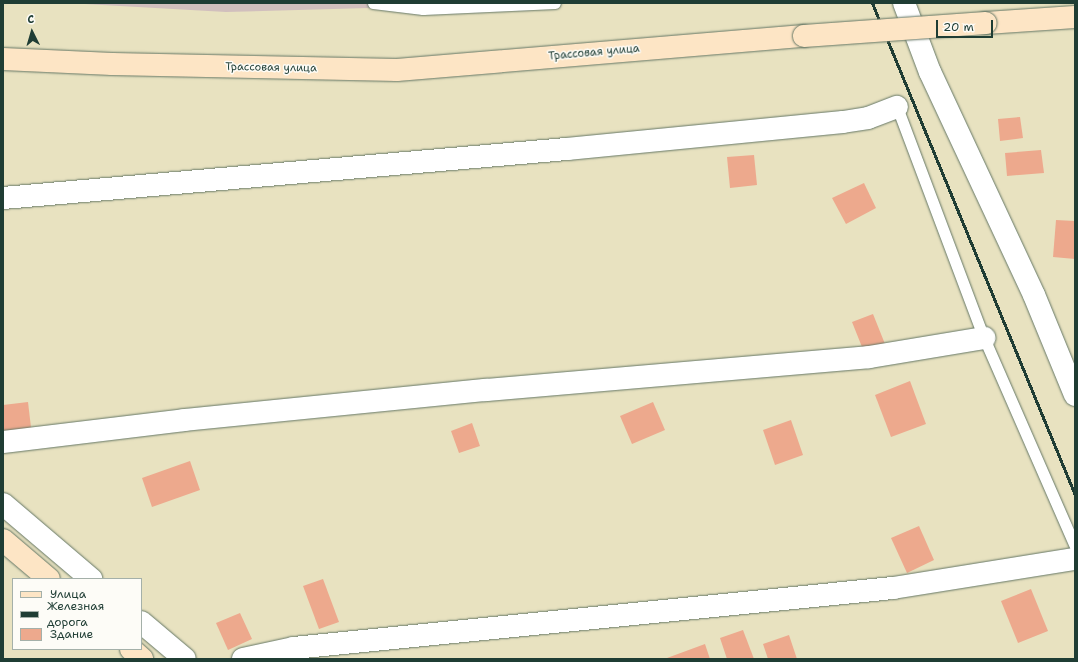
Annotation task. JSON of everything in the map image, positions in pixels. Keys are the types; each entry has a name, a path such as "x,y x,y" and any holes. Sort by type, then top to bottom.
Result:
{"street":[{"path":"904,3 930,72 1034,295 1075,395"},
{"name":"Трассовая улица","path":"3,59 112,64 397,70 804,36 986,22 1075,17"},
{"path":"3,198 567,149 843,122 874,116 897,107"},
{"path":"3,442 177,420 446,394 869,358 984,338"},
{"path":"3,504 90,578"},
{"path":"3,540 48,578"},
{"path":"242,659 294,648 893,588 1075,559"},
{"path":"142,623 185,659"},
{"path":"132,650 142,659"}],"lane":[{"path":"373,3 423,6 555,3"},
{"path":"897,107 984,338 1075,546"}],"shaded area":[{"path":"67,3 545,3 226,12"}],"building":[{"path":"1020,117 1023,138 1000,141 998,119"},
{"path":"1041,150 1044,173 1007,176 1005,153"},
{"path":"754,155 757,185 730,188 727,157"},
{"path":"864,183 876,208 846,224 832,198"},
{"path":"1056,220 1075,221 1075,259 1053,257"},
{"path":"873,314 887,349 866,357 852,322"},
{"path":"910,381 926,424 891,437 875,395"},
{"path":"28,402 32,436 3,439 3,405"},
{"path":"653,402 665,430 632,444 620,416"},
{"path":"791,420 803,455 775,465 763,430"},
{"path":"472,423 480,446 459,453 451,431"},
{"path":"190,461 200,490 152,507 142,478"},
{"path":"919,526 934,560 907,573 891,538"},
{"path":"323,579 339,622 319,629 303,586"},
{"path":"1031,589 1048,631 1018,643 1001,601"},
{"path":"240,613 252,639 228,650 216,623"},
{"path":"743,630 754,659 727,659 720,638"},
{"path":"789,635 797,659 768,659 763,644"},
{"path":"705,644 710,659 667,659 667,658"}],"railway":[{"path":"872,3 1075,495"}]}
